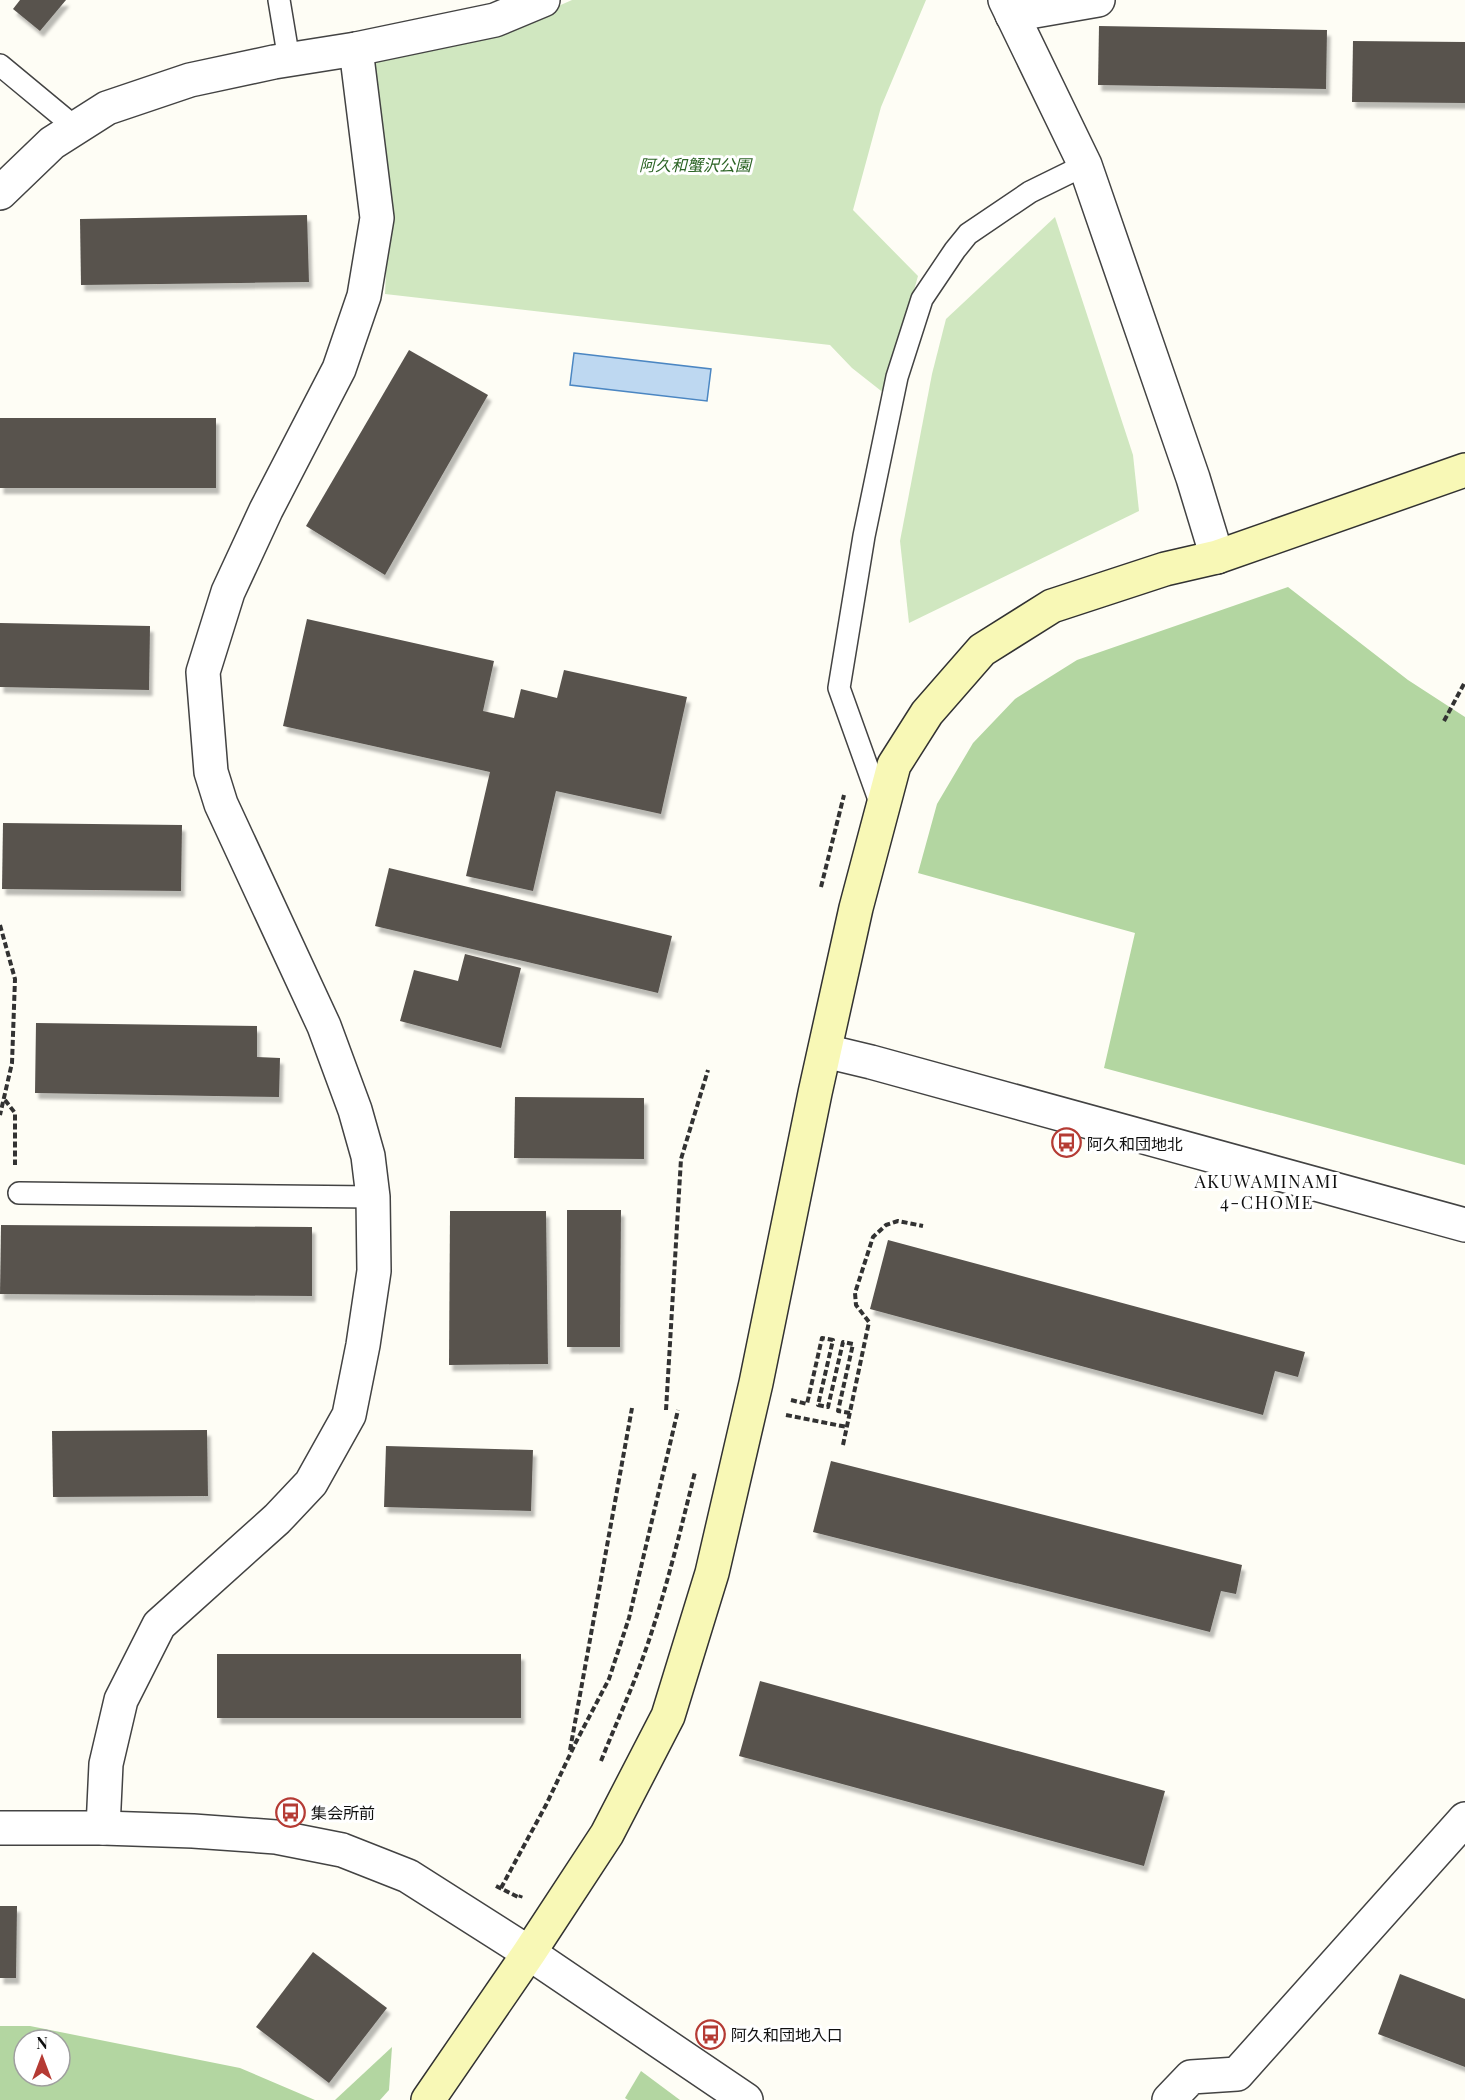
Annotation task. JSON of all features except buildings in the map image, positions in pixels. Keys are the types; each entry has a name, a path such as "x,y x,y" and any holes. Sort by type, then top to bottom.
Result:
{"street":[{"path":"0,193 52,143 107,108 190,80 495,20 543,0"},
{"path":"1098,0 1009,8 1085,165 1143,328 1217,557"},
{"path":"103,1828 106,1764 121,1700 159,1625 277,1519 311,1483 349,1415 363,1345 374,1271 373,1197 368,1156 355,1110 324,1026 221,804 211,772 203,672 228,592 266,510 339,369 364,296 377,218 356,49"},
{"path":"428,2100 607,1834 668,1716 712,1573 756,1383 856,908 894,765 927,713 982,650 1052,606 1165,569 1217,557 1465,470"},
{"path":"825,1051 1465,1225"},
{"path":"1169,2100 1191,2077 1237,2074 1465,1820"},
{"path":"0,1828 193,1831 276,1837 342,1850 408,1876 529,1953 746,2100"}],"lane":[{"path":"279,0 290,60"},
{"path":"0,65 76,128"},
{"path":"882,809 839,688 864,536 897,377 922,299 955,250 965,226 1085,165"},
{"path":"19,1192 373,1197"}],"path":[{"path":"1444,721 1465,682"},
{"path":"0,925 15,979 12,1063 0,1115"},
{"path":"666,1410 681,1159 708,1070"},
{"path":"843,1445 869,1322 856,1305 855,1293 873,1237 886,1225 898,1221 923,1226"},
{"path":"791,1400 807,1404 822,1338 833,1340 818,1405 828,1407 843,1342 853,1344 838,1411 850,1413"},
{"path":"569,1757 632,1408"},
{"path":"501,1888 546,1805 609,1679 626,1628 678,1410"},
{"path":"785,1415 847,1426"}],"green space":[{"name":"阿久和蟹沢公園","path":"572,0 926,0 881,107 853,210 918,276 885,394 852,368 830,345 385,294 388,230 369,59 497,33"},
{"path":"1055,217 1133,455 1139,511 909,623 900,541 932,374 946,319"},
{"path":"1288,587 1408,680 1465,717 1465,1165 1104,1068 1135,933 918,873 937,804 973,743 1015,699 1077,660"},
{"path":"0,2026 40,2028 12,2028 12,2088 72,2088 72,2034 240,2068 315,2100 0,2100"},
{"path":"392,2047 389,2090 380,2100 335,2100"},
{"path":"641,2071 680,2100 628,2100 625,2098"}],"water":[{"path":"574,353 711,369 707,401 570,385"}],"place":[{"name":"阿久和団地北","path":"1066,1143"},
{"name":"集会所前","path":"290,1812"},
{"name":"阿久和団地入口","path":"710,2034"}],"district":[{"name":"AKUWAMINAMI 4-CHOME","path":"1267,1191"}]}
